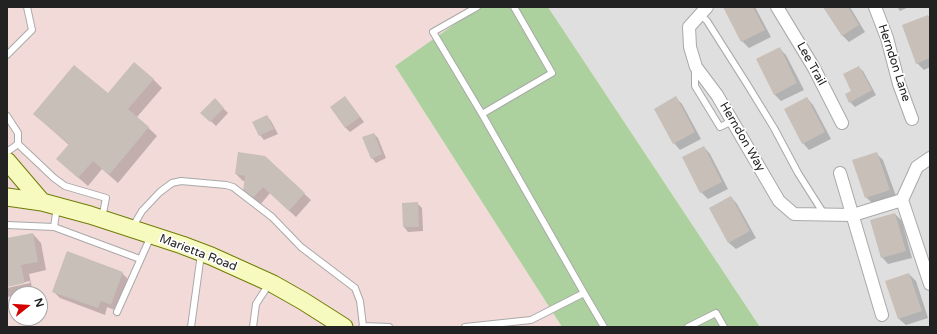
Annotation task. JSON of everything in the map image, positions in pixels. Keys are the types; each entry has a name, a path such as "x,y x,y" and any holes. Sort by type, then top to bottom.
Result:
{"street":[{"name":"Lee Trail","path":"777,7 814,68 842,123"},
{"name":"Herndon Lane","path":"875,7 887,38 899,84 912,119"},
{"name":"Herndon Way","path":"703,10 689,27 690,47 696,67 717,95 779,201 794,214 853,215"},
{"path":"930,158 917,167 902,200 930,284"},
{"path":"7,161 50,204"},
{"path":"840,173 882,315"},
{"name":"Marietta Road","path":"7,197 50,204 102,219 201,252 270,282 344,327"},
{"path":"853,215 902,200"}],"lane":[{"path":"7,56 32,30 26,7"},
{"path":"476,7 433,32 482,114 604,327"},
{"path":"482,114 552,73 514,7"},
{"path":"703,10 707,20 774,128 798,173 824,214"},
{"path":"7,116 18,133 18,144 54,178 66,186 106,198 102,219"},
{"path":"7,152 18,144"},
{"path":"132,229 142,211 160,192 172,183 181,180 233,187 272,217 301,248 355,288 360,301 363,326 389,327"},
{"path":"50,204 54,227"},
{"path":"7,225 54,227 140,259"},
{"path":"117,312 151,235"},
{"path":"191,327 201,252"},
{"path":"254,327 256,304 270,282"},
{"path":"465,327 531,320 584,293"},
{"path":"688,327 716,313 724,327"}],"shaded area":[{"path":"7,7 479,7 395,66 562,327 7,327"},
{"path":"548,7 930,7 930,327 760,327"}],"green space":[{"path":"479,7 548,7 760,327 562,327 395,66"}],"building":[{"path":"723,7 753,7 765,30 741,42"},
{"path":"823,7 848,7 859,25 842,36"},
{"path":"928,15 930,21 930,58 916,64 902,25"},
{"path":"780,47 797,83 774,95 756,59"},
{"path":"134,62 154,79 128,109 149,127 109,175 93,161 78,178 56,159 69,144 33,114 74,65 108,93"},
{"path":"859,66 872,90 849,103 845,94 851,91 843,74"},
{"path":"345,96 360,117 345,128 330,107"},
{"path":"676,96 695,132 673,144 654,109"},
{"path":"807,97 825,132 802,144 784,109"},
{"path":"215,98 224,108 210,122 200,113"},
{"path":"267,115 274,129 259,136 252,122"},
{"path":"374,133 382,154 371,159 362,137"},
{"path":"704,146 722,182 700,193 682,157"},
{"path":"238,152 265,156 305,193 289,211 263,187 252,199 243,191 245,176 235,174"},
{"path":"877,152 890,190 865,198 852,160"},
{"path":"731,196 750,231 728,243 709,208"},
{"path":"418,202 419,227 403,227 402,203"},
{"path":"895,213 906,251 881,258 870,220"},
{"path":"33,233 38,262 21,265 25,283 7,287 7,238"},
{"path":"67,251 123,272 111,305 101,301 98,308 52,292"},
{"path":"909,273 922,311 898,319 885,281"}]}
